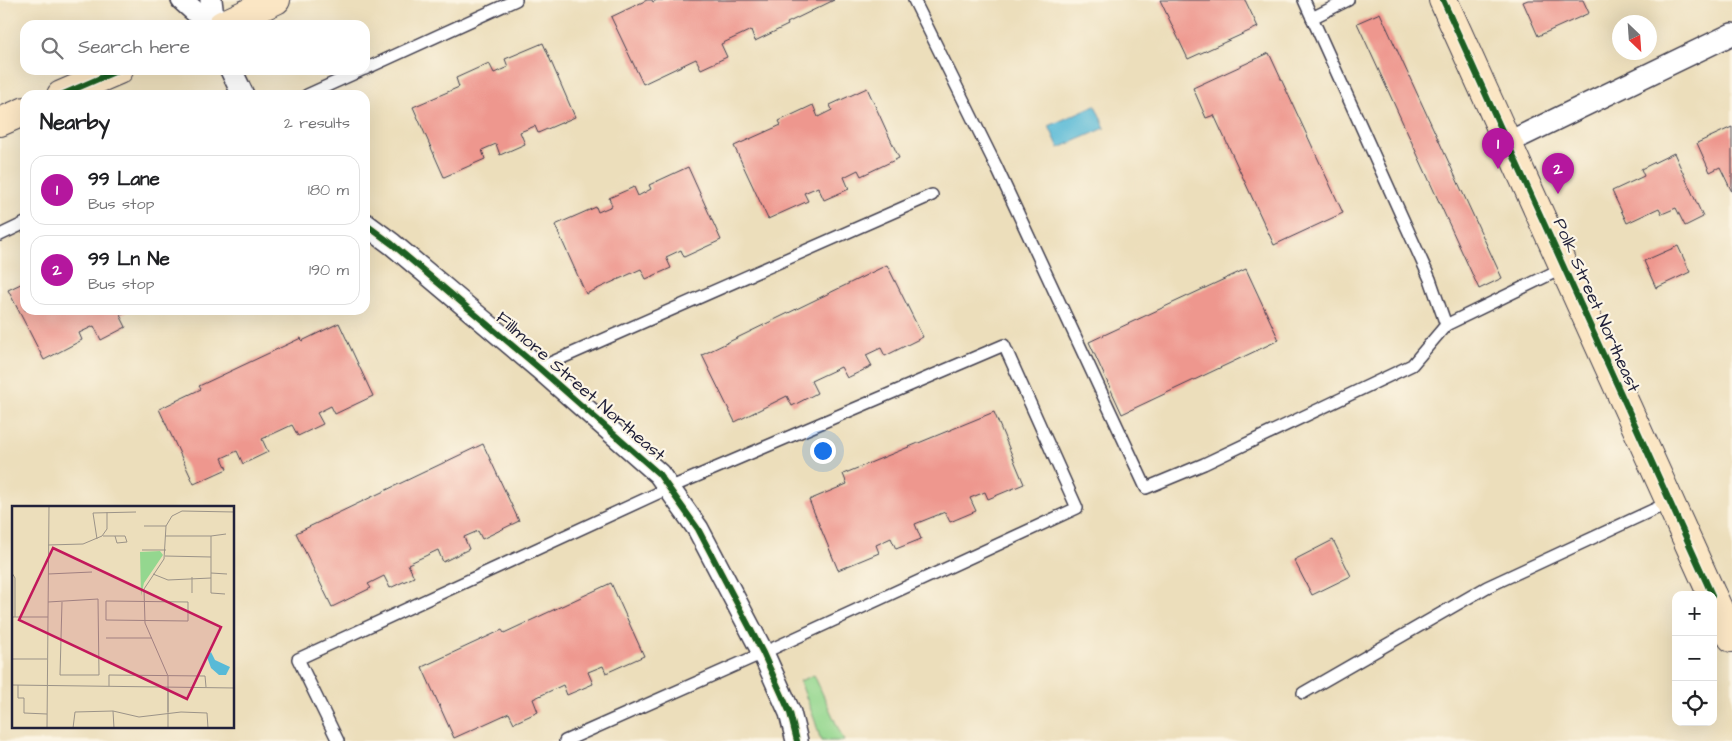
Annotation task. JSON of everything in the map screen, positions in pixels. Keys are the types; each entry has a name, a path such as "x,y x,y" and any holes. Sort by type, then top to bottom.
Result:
{"street":[{"path":"182,0 206,20"},
{"path":"211,0 212,20"},
{"path":"233,20 276,0"},
{"name":"Polk Street Northeast","path":"1443,0 1711,591"},
{"path":"1507,143 1732,34"},
{"path":"73,90 108,75"},
{"path":"234,75 241,90"},
{"path":"0,122 20,113"},
{"name":"Fillmore Street Northeast","path":"370,228 392,244 539,368 659,474 698,529 763,653 790,713 797,741"},
{"name":"Polk Street Northeast","path":"1717,605 1732,638"}],"lane":[{"path":"370,66 516,0"},
{"path":"914,0 996,166 1146,488 1204,464 1412,365 1446,325 1563,268"},
{"path":"1304,0 1430,279 1446,325"},
{"path":"1312,18 1348,0"},
{"path":"318,90 350,75"},
{"path":"539,368 932,195"},
{"path":"0,234 20,225"},
{"path":"338,741 298,659 669,488 1004,345 1077,508 763,653 565,741"},
{"path":"1303,693 1487,588 1670,502"}],"green space":[{"path":"814,675 844,741 821,741 800,681"}],"water":[{"path":"1095,105 1105,128 1059,148 1049,126"}],"building":[{"path":"647,0 652,0 653,2 657,0 834,0 755,41 751,30 721,44 727,57 701,69 696,59 643,84 611,17"},
{"path":"1160,0 1245,0 1258,27 1188,59"},
{"path":"1528,0 1583,0 1589,13 1538,36 1523,2"},
{"path":"1380,13 1502,278 1479,289 1357,23"},
{"path":"543,43 575,117 538,133 535,126 520,132 525,144 500,155 496,144 482,150 485,159 444,177 413,107 459,87 456,78 489,63 494,73 508,67 505,59"},
{"path":"1269,53 1343,213 1274,245 1214,115 1206,118 1193,88"},
{"path":"867,88 899,158 861,176 858,170 844,177 849,189 824,200 818,187 804,193 808,201 768,219 734,146 781,125 779,121 813,105 818,117 832,110 830,105"},
{"path":"1732,127 1732,192 1720,167 1710,172 1697,143"},
{"path":"1674,153 1703,217 1685,226 1676,208 1662,214 1659,208 1627,223 1612,191 1644,176 1641,169"},
{"path":"688,167 721,240 684,257 681,250 666,257 671,268 646,279 641,269 586,294 555,225 596,207 598,212 612,206 609,198 634,187 638,196 651,189 649,185"},
{"path":"1678,246 1690,272 1656,288 1644,261"},
{"path":"887,265 923,337 885,356 881,348 866,355 872,366 847,378 841,367 811,381 817,393 792,406 787,396 735,422 702,355"},
{"path":"1246,269 1279,340 1122,414 1089,342"},
{"path":"20,284 20,313 8,290"},
{"path":"21,315 120,315 126,327 101,340 94,326 79,333 82,340 44,360"},
{"path":"339,323 373,396 335,414 331,406 317,413 323,424 298,436 292,425 262,439 268,452 243,464 237,451 222,458 227,469 194,484 159,409 201,389 199,386 301,338 302,341"},
{"path":"994,412 1024,484 988,499 985,492 970,498 976,511 950,522 945,512 915,524 921,539 896,549 891,538 876,545 879,553 838,570 809,500 847,484 843,474"},
{"path":"483,444 519,521 482,539 478,531 464,537 469,549 443,562 438,550 408,564 414,577 390,588 384,576 368,584 371,588 332,607 296,533"},
{"path":"1333,540 1351,576 1312,595 1294,560"},
{"path":"611,583 644,656 606,673 603,666 588,672 593,684 567,695 563,685 533,699 538,712 514,723 509,713 454,738 422,667 502,630 504,633"}],"cycle path":[{"path":"1443,0 1710,591"},
{"path":"73,90 107,75"},
{"path":"370,228 392,244 539,368 659,474 698,529 763,653 790,713 797,741"}],"place":[{"name":"99 Lane","path":"1498,169"},
{"name":"99 Ln Ne","path":"1558,194"}]}
